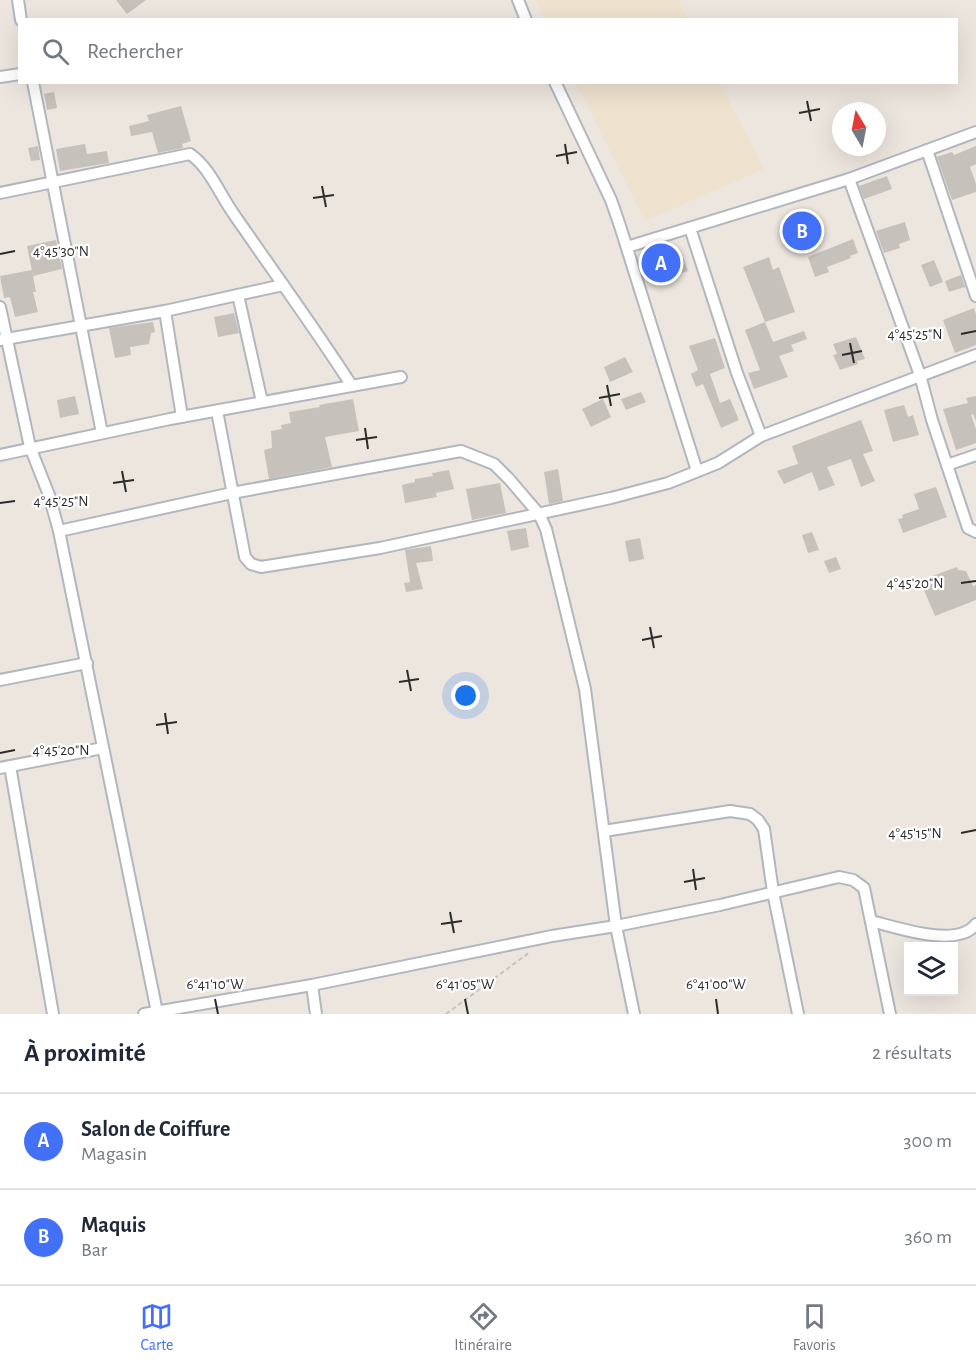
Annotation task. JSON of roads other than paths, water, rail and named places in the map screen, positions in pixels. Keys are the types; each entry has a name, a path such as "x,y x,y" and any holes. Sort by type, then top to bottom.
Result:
{"street":[{"path":"18,0 21,18"},
{"path":"518,0 525,18"},
{"path":"0,77 18,75"},
{"path":"33,84 102,433"},
{"path":"556,84 611,200 697,471"},
{"path":"627,247 849,179 976,132"},
{"path":"927,150 976,296"},
{"path":"0,193 190,154 203,165 230,210 311,322 352,386"},
{"path":"849,179 920,375 968,528 976,532"},
{"path":"690,228 737,373 761,436"},
{"path":"3,340 82,324 165,311 284,285"},
{"path":"238,295 262,402"},
{"path":"0,307 3,340 30,447 49,495 59,531 157,1012"},
{"path":"165,311 183,417"},
{"path":"217,411 244,557 251,564 261,567 380,548 645,489 718,463 761,436 976,355"},
{"path":"0,455 183,417 401,377"},
{"path":"59,531 232,493 461,451 494,464 526,496 539,514 546,529 558,574 585,689 616,926 634,1014"},
{"path":"947,465 976,455"},
{"path":"0,680 87,663"},
{"path":"53,1014 5,767 103,748"},
{"path":"604,831 730,811 750,814 758,820 764,829 773,892 798,1014"},
{"path":"144,1014 312,985 552,936 616,926 839,877 853,880 864,888 890,1014"},
{"path":"871,921 932,935 947,936 967,933 976,924"},
{"path":"312,985 316,1014"}],"place":[{"name":"Maquis","path":"802,231"},
{"name":"Salon de Coiffure","path":"661,263"}]}
